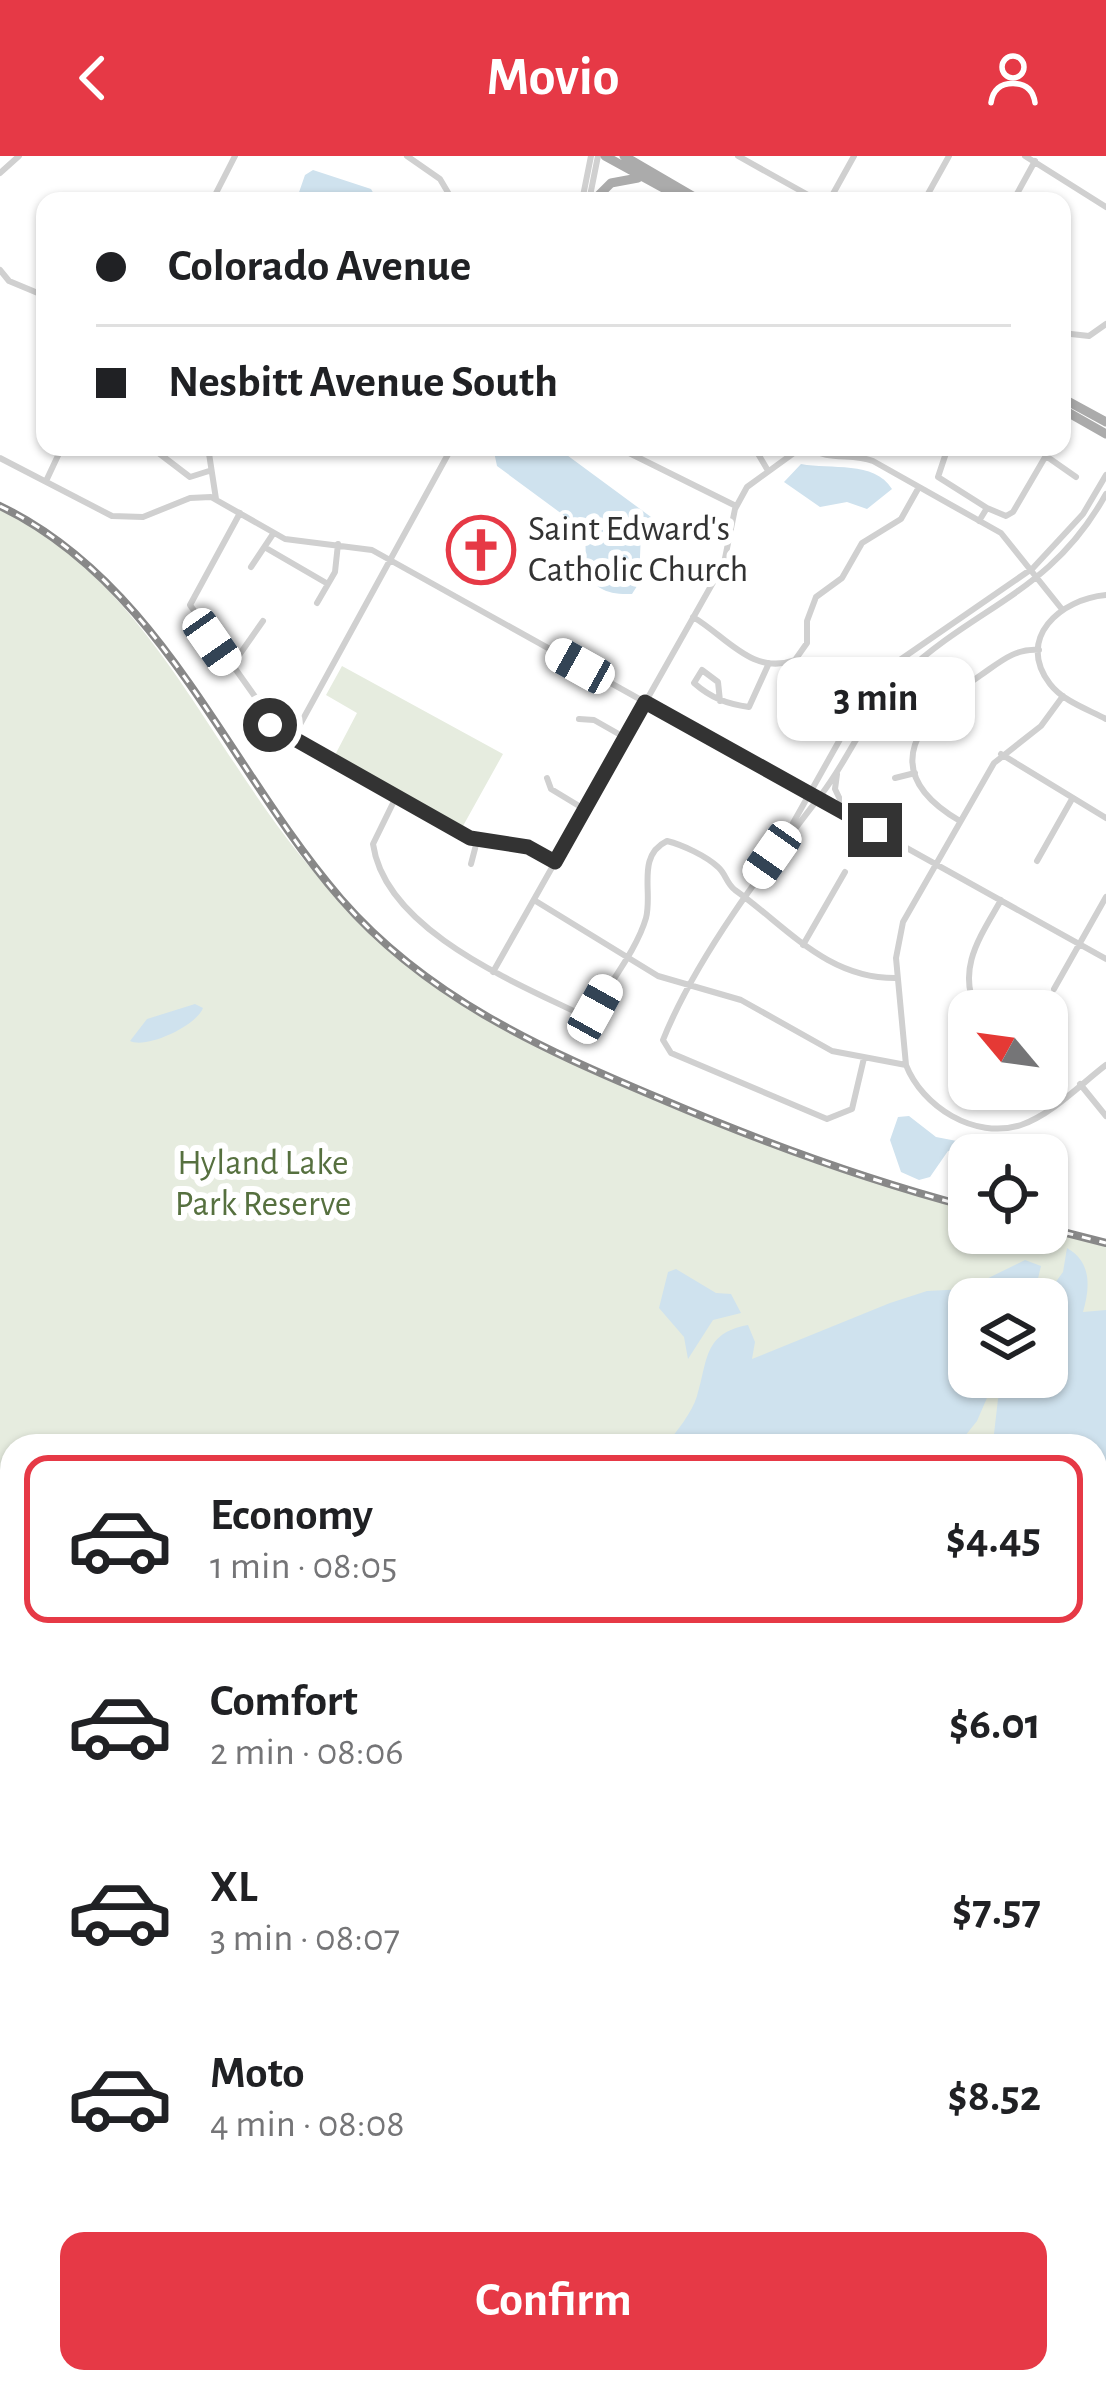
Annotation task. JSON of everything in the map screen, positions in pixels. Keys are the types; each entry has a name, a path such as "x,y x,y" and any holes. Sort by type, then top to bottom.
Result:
{"main road":[{"path":"598,156 670,192"},
{"path":"624,156 686,192"},
{"path":"600,192 617,180 654,183"},
{"path":"1071,403 1106,422"},
{"path":"1071,414 1106,434"}],"street":[{"path":"0,173 20,156"},
{"path":"217,192 235,156"},
{"path":"407,156 440,179 448,192"},
{"path":"590,192 598,156"},
{"path":"738,156 802,192"},
{"path":"834,192 854,156"},
{"path":"929,192 949,156"},
{"path":"1025,156 1106,207"},
{"path":"1018,192 1035,161"},
{"path":"0,270 9,281 36,292"},
{"path":"1071,335 1081,338 1106,324"},
{"path":"47,479 58,456"},
{"path":"162,456 190,477 209,471"},
{"path":"208,456 217,499"},
{"path":"291,741 447,456"},
{"path":"640,456 736,506"},
{"path":"759,456 767,469"},
{"path":"493,971 728,554 736,506 767,469 790,456"},
{"path":"823,456 865,457 1010,540 1061,608"},
{"path":"945,456 938,477 1006,516 1013,512 1046,456 1076,477"},
{"path":"0,458 122,518 217,499 273,534 298,543 361,546 1106,959"},
{"path":"787,834 806,792 871,690 894,664 1034,568 1083,514 1106,475"},
{"path":"693,617 741,653 769,664 801,655 817,597 842,578 862,543 901,519 919,487"},
{"path":"864,1058 852,1109 827,1119 670,1053 664,1045 665,1034 746,896 900,678 1041,578 1082,535 1106,494"},
{"path":"980,521 987,508"},
{"path":"239,513 194,594 194,616 270,725 291,741 477,841 528,847 555,862"},
{"path":"251,567 273,534"},
{"path":"317,603 337,565 338,544"},
{"path":"266,548 328,584"},
{"path":"1051,593 1054,565"},
{"path":"1106,595 1061,608 1044,628 1040,650 1046,679 1063,696 1106,719"},
{"path":"230,668 263,622"},
{"path":"960,821 934,803 915,773 914,743 930,712 1014,653 1040,650"},
{"path":"720,701 718,682 702,670 694,683 720,701 749,707 769,664"},
{"path":"1045,1110 1019,1126 988,1126 934,1108 919,1093 907,1065 897,978 903,922 934,864 1001,754 1041,726 1063,696"},
{"path":"578,719 594,720 626,738"},
{"path":"1001,754 1106,818"},
{"path":"837,770 835,789 848,815"},
{"path":"895,778 915,773"},
{"path":"547,778 551,789 585,809"},
{"path":"395,797 373,844 382,872 423,922 493,971 580,1014 595,1009 646,915 652,856 663,842 676,844 719,868 730,886 802,945 860,978 897,978"},
{"path":"1037,861 1072,799"},
{"path":"471,864 477,841"},
{"path":"802,945 845,872"},
{"path":"1054,989 1106,897"},
{"path":"534,900 658,976 741,1000 832,1051 907,1065"},
{"path":"969,990 970,957 1001,901"},
{"path":"1068,1094 1106,1065"},
{"path":"1080,1084 1106,1116"}],"green space":[{"name":"Hyland Lake Park Reserve","path":"0,509 50,539 94,576 168,663 299,854 379,939 463,1003 555,1054 699,1118 851,1173 948,1202 948,1254 1068,1254 1068,1236 1106,1247 1106,1434 0,1434"},
{"path":"342,666 503,754 463,826 335,755 357,713 326,695"}],"water":[{"path":"313,170 373,192 299,192 305,175"},
{"path":"495,456 568,456 651,517 659,527 641,531 639,583 632,594 603,590 595,583 587,566 585,531 497,466"},
{"path":"801,464 863,470 892,489 867,509 847,502 820,507 784,482"},
{"path":"195,1004 203,1008 199,1015 181,1028 148,1042 130,1041 147,1019"},
{"path":"909,1116 936,1137 948,1139 948,1151 930,1177 919,1180 901,1172 890,1140 898,1117"},
{"path":"1068,1249 1081,1261 1087,1276 1083,1312 1106,1310 1106,1434 994,1434 998,1398 1068,1398 1068,1278 1059,1278"},
{"path":"1025,1260 1041,1266 1038,1278 988,1278"},
{"path":"676,1269 716,1293 731,1294 741,1313 713,1320 688,1359 684,1337 659,1308 668,1272"},
{"path":"948,1290 948,1398 987,1398 967,1434 674,1434 695,1402 710,1350 733,1329 748,1325 755,1342 752,1359 927,1291"}],"railway":[{"path":"0,506 57,540 106,582 189,683 341,899 375,934 449,993 530,1040 699,1115 852,1172 948,1201"},
{"path":"1068,1233 1106,1243"}],"place":[{"name":"Saint Edward's Catholic Church","path":"481,550"}],"route":[{"path":"270,725 470,838 528,847 555,862 645,702 875,830"}]}
